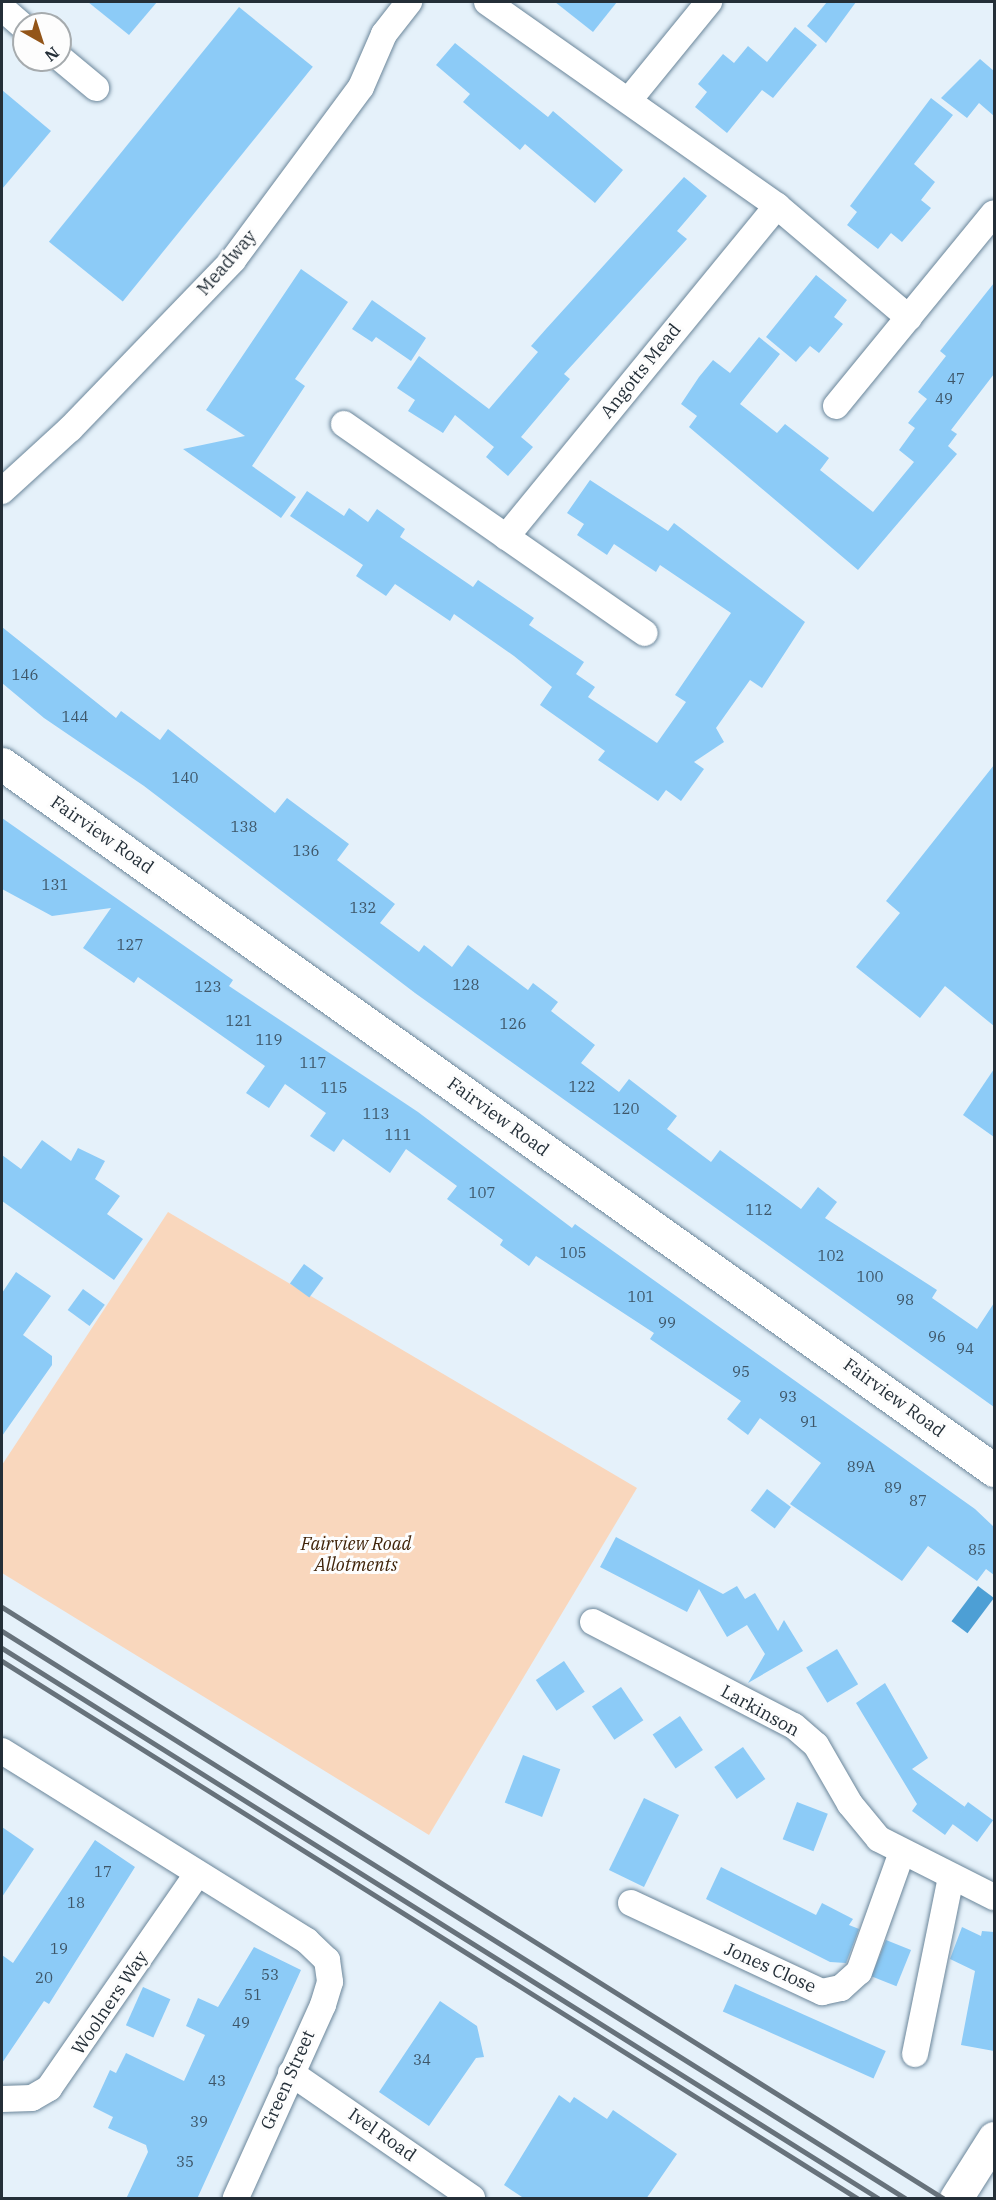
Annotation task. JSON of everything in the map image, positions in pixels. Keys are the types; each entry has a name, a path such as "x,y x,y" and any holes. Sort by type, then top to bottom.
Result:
{"street":[{"name":"Meadway","path":"2,490 70,429 233,260 361,87 384,34 409,2"},
{"path":"487,2 777,206 909,318"},
{"path":"629,100 709,2"},
{"path":"72,68 96,88"},
{"name":"Angotts Mead","path":"506,537 777,206"},
{"path":"836,406 994,213"},
{"path":"344,424 645,633"},
{"name":"Fairview Road","path":"2,764 994,1470"},
{"name":"Larkinson","path":"593,1622 794,1726 816,1745 864,1825 901,1855 994,1897"},
{"path":"2,1750 197,1874"},
{"name":"Jones Close","path":"631,1904 822,1992 841,1988 860,1972 901,1855"},
{"name":"Green Street","path":"197,1874 307,1941 327,1960 330,1982 323,2005 236,2199"},
{"name":"Woolners Way","path":"2,2099 32,2098 60,2075 197,1874"},
{"path":"915,2054 951,1877"},
{"name":"Ivel Road","path":"291,2073 472,2199"},
{"path":"956,2199 990,2145"}],"green space":[{"name":"Fairview Road Allotments","path":"168,1212 637,1488 429,1835 2,1573 2,1465"}],"water":[{"path":"978,1586 994,1598 967,1633 952,1621"}],"building":[{"path":"88,2 157,2 129,35"},
{"path":"555,2 617,2 593,32"},
{"path":"827,2 856,2 826,43 807,26"},
{"path":"239,7 313,67 123,301 49,242"},
{"path":"795,27 817,45 773,98 762,90 727,133 695,107 707,92 698,84 723,54 734,63 748,46 767,62"},
{"path":"455,43 548,117 553,111 623,170 595,203 525,144 520,150 463,102 470,94 436,65"},
{"path":"980,59 994,71 994,116 979,103 967,118 941,98"},
{"path":"2,90 51,131 2,189"},
{"path":"931,98 953,115 914,164 935,182 921,200 931,208 902,242 891,233 878,249 847,225 857,212 850,206"},
{"path":"684,177 707,196 677,231 687,239 564,374 570,379 521,437 533,447 508,476 486,457 494,447 455,415 443,433 408,411 415,400 397,388 419,356 489,409 538,352 531,346"},
{"path":"301,269 348,302 295,379 305,386 252,466 296,497 281,518 183,449 245,436 206,410"},
{"path":"816,275 847,300 834,317 843,324 819,353 810,346 796,362 766,337"},
{"path":"994,283 994,374 951,430 957,434 948,446 957,454 858,570 689,427 697,416 681,404 699,377 713,360 730,373 759,337 780,354 740,404 777,433 785,424 829,458 820,470 873,512 914,462 899,450 915,428 908,423 927,399 918,392 946,356 940,351"},
{"path":"372,300 426,338 411,361 376,337 372,342 352,329"},
{"path":"590,480 668,531 674,523 805,622 762,688 750,680 716,728 724,742 694,762 704,769 681,801 666,790 658,801 598,760 605,751 540,705 552,687 514,656 454,614 450,621 395,584 386,596 356,576 363,565 290,516 307,491 344,516 349,508 368,522 377,509 405,529 400,537 473,587 478,580 534,618 529,625 584,662 576,674 595,687 588,697 657,743 686,702 675,695 731,613 660,565 656,572 614,544 607,555 577,535 584,524 567,513"},
{"path":"2,627 116,718 121,711 160,740 168,729 275,813 287,798 349,844 337,860 395,904 380,923 419,952 424,945 452,967 468,945 528,990 533,983 558,1002 551,1011 595,1045 581,1063 619,1092 629,1079 677,1116 667,1129 711,1162 720,1150 801,1209 818,1187 837,1202 825,1218 937,1290 932,1298 977,1329 994,1303 994,1407 415,993 144,786 44,718 2,683"},
{"path":"994,765 994,1026 945,986 920,1018 856,967 900,913 886,901"},
{"path":"2,818 233,980 229,986 418,1112 572,1228 575,1224 975,1509 994,1527 994,1575 986,1569 977,1581 928,1546 902,1581 790,1504 821,1463 760,1418 748,1435 727,1419 741,1401 650,1339 654,1333 536,1256 529,1266 500,1245 503,1240 447,1199 457,1186 406,1149 390,1173 343,1139 334,1152 310,1136 326,1113 285,1084 269,1108 246,1093 265,1066 138,977 134,983 83,948 111,908 52,916 2,889"},
{"path":"994,1069 994,1137 963,1115"},
{"path":"42,1140 71,1161 78,1148 105,1161 95,1179 120,1196 107,1214 143,1239 114,1280 2,1201 2,1155 21,1169"},
{"path":"304,1264 323,1278 309,1298 290,1283"},
{"path":"16,1272 51,1296 23,1335 52,1356 52,1365 2,1436 2,1293"},
{"path":"83,1289 105,1305 90,1326 68,1310"},
{"path":"767,1489 791,1507 775,1529 751,1511"},
{"path":"616,1537 723,1594 737,1586 745,1599 755,1593 778,1631 784,1620 803,1651 748,1683 765,1654 747,1625 727,1637 699,1589 687,1612 600,1567"},
{"path":"837,1649 858,1684 827,1703 806,1668"},
{"path":"564,1661 585,1692 557,1711 536,1680"},
{"path":"885,1683 928,1758 912,1769 965,1807 945,1835 912,1811 917,1804 856,1703"},
{"path":"621,1687 643,1720 614,1740 592,1707"},
{"path":"680,1716 703,1750 676,1768 653,1734"},
{"path":"743,1747 765,1779 737,1799 714,1767"},
{"path":"523,1755 560,1769 542,1817 505,1803"},
{"path":"644,1798 679,1815 644,1887 609,1870"},
{"path":"797,1802 828,1814 813,1851 783,1839"},
{"path":"968,1802 993,1820 977,1842 952,1824"},
{"path":"2,1827 34,1849 2,1897"},
{"path":"95,1840 135,1867 49,2004 44,2001 2,2063 2,1955 13,1963"},
{"path":"721,1867 816,1915 822,1903 853,1919 849,1925 859,1929 846,1963 830,1962 706,1899"},
{"path":"962,1927 981,1936 982,1931 994,1932 994,2051 961,2045 975,1971 950,1959"},
{"path":"886,1940 911,1950 896,1986 871,1976"},
{"path":"254,1947 301,1970 197,2199 126,2199 148,2152 146,2145 108,2128 113,2117 93,2107 110,2070 116,2073 126,2053 184,2081 205,2035 186,2026 198,1998 218,2007"},
{"path":"735,1984 886,2051 874,2079 723,2011"},
{"path":"143,1987 170,1999 153,2038 126,2025"},
{"path":"440,2001 477,2026 484,2057 476,2058 429,2126 379,2092"},
{"path":"559,2095 570,2103 574,2097 607,2119 613,2110 677,2154 646,2199 525,2199 504,2185"}],"railway":[{"path":"2,1607 943,2198"},
{"path":"2,1631 905,2198"},
{"path":"2,1648 878,2198"},
{"path":"2,1661 857,2198"}]}
